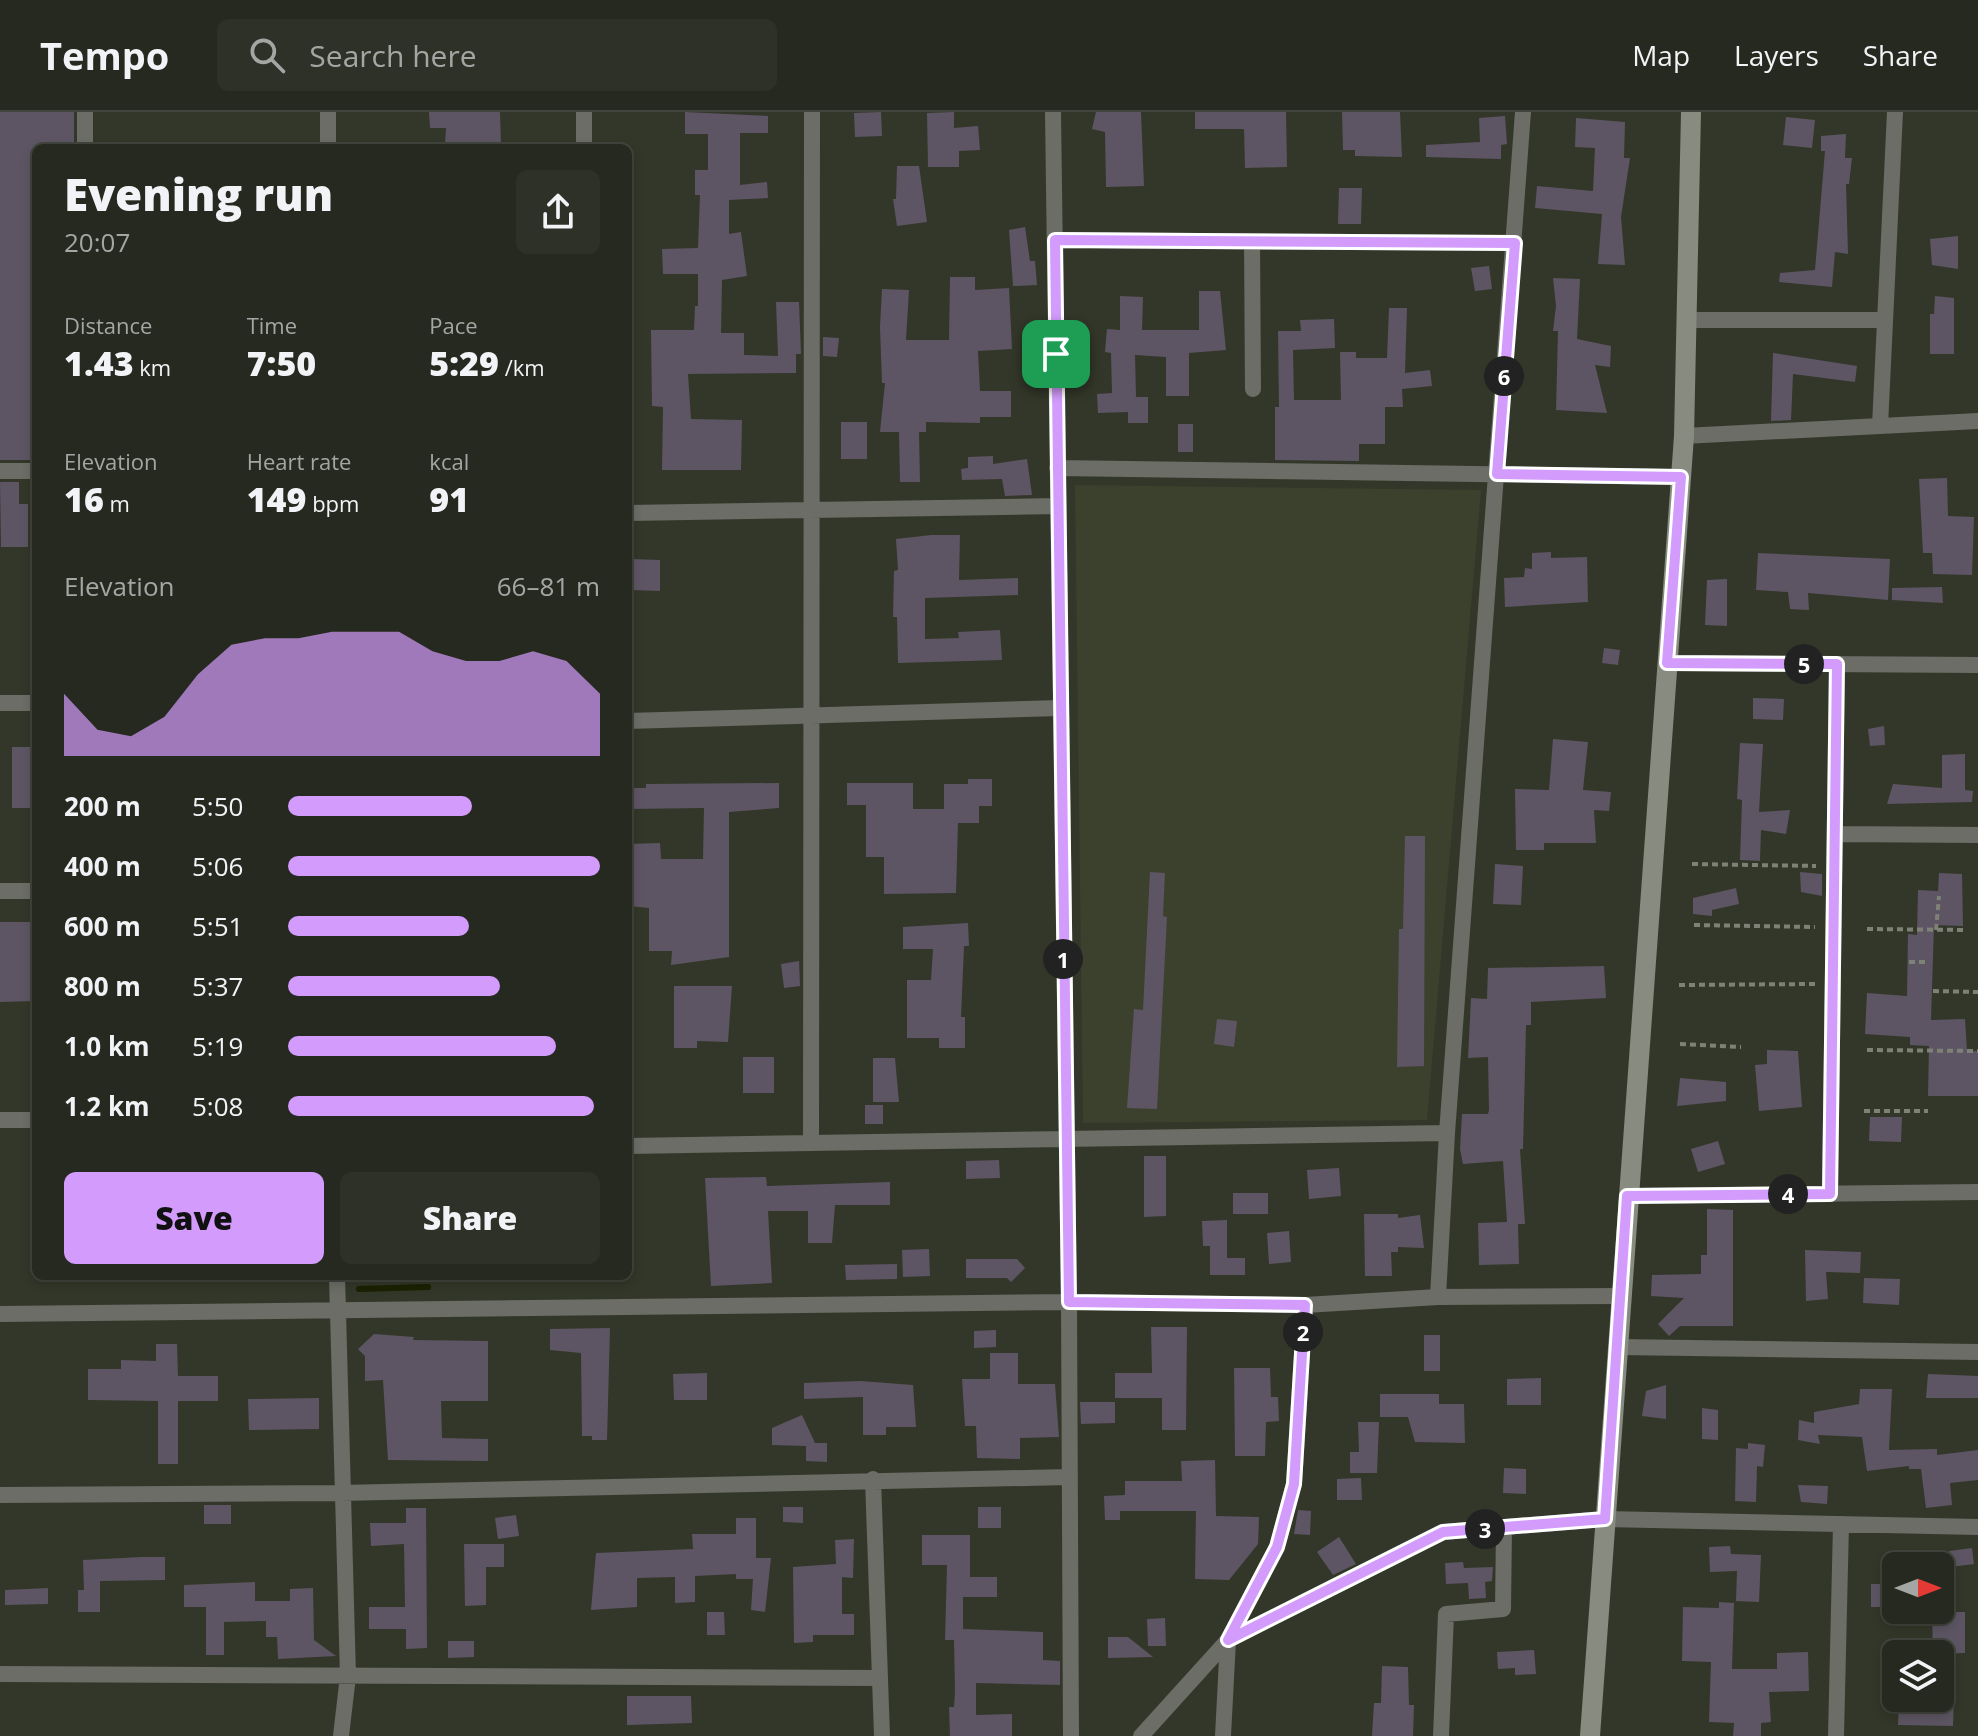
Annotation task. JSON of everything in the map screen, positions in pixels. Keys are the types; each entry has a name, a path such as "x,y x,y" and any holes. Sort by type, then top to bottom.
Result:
{"street":[{"path":"85,112 85,144"},
{"path":"328,112 328,144"},
{"path":"584,112 584,144"},
{"path":"811,1143 812,112"},
{"path":"1053,112 1069,1302 1071,1736"},
{"path":"1438,1297 1447,1133 1523,112"},
{"path":"1590,1736 1619,1296 1684,436 1691,112"},
{"path":"1880,426 1895,112"},
{"path":"1055,240 1515,243"},
{"path":"1252,242 1253,389"},
{"path":"1686,320 1885,320"},
{"path":"1684,436 1978,421"},
{"path":"1057,468 1681,477"},
{"path":"0,471 32,471"},
{"path":"632,513 1058,506"},
{"path":"1667,663 1978,665"},
{"path":"1830,1194 1837,664"},
{"path":"0,703 32,703"},
{"path":"632,721 1060,708"},
{"path":"1835,834 1978,835"},
{"path":"0,891 32,891"},
{"path":"0,1120 32,1120"},
{"path":"632,1146 1447,1133"},
{"path":"1627,1196 1978,1192"},
{"path":"337,1280 340,1493 348,1676 341,1736"},
{"path":"0,1314 1069,1302 1305,1305 1438,1297 1619,1296"},
{"path":"1141,1736 1228,1640 1277,1547 1294,1484 1305,1305"},
{"path":"1617,1347 1978,1352"},
{"path":"0,1495 340,1493 1068,1477"},
{"path":"873,1479 882,1736"},
{"path":"1228,1640 1443,1532 1605,1519 1978,1527"},
{"path":"1836,1736 1841,1524"},
{"path":"1441,1736 1446,1614 1503,1609 1504,1527"},
{"path":"1223,1736 1228,1640"},
{"path":"0,1674 880,1678"}],"path":[{"path":"1692,864 1835,866"},
{"path":"1936,930 1939,896"},
{"path":"1694,925 1834,927"},
{"path":"1867,929 1967,930"},
{"path":"1909,962 1929,962"},
{"path":"1679,985 1833,983"},
{"path":"1933,991 1978,992"},
{"path":"1680,1044 1741,1047"},
{"path":"1867,1050 1978,1051"},
{"path":"1864,1111 1928,1111"}],"shaded area":[{"path":"1075,485 1481,490 1427,1120 1083,1123"}],"building":[{"path":"0,112 74,112 74,144 32,144 32,460 0,460"},
{"path":"429,112 500,112 501,144 445,144 446,128 430,128"},
{"path":"685,112 768,116 768,133 740,133 740,185 767,182 768,198 729,200 729,234 741,232 747,276 722,280 721,333 744,333 744,355 778,356 776,302 799,302 801,354 796,354 796,373 688,374 691,419 742,420 741,470 662,470 663,407 652,406 651,330 694,330 698,274 663,274 662,249 698,248 700,195 695,195 695,170 708,170 708,134 685,134"},
{"path":"881,112 882,136 855,137 854,113"},
{"path":"954,112 954,128 978,126 980,150 959,151 959,167 928,167 927,113"},
{"path":"1096,112 1141,112 1144,186 1106,187 1105,132 1092,129"},
{"path":"1195,112 1286,112 1287,167 1245,168 1244,129 1195,129"},
{"path":"1342,112 1400,112 1402,157 1355,156 1355,150 1343,150"},
{"path":"1505,116 1507,144 1501,145 1501,159 1426,157 1426,145 1480,142 1479,118"},
{"path":"1786,117 1815,120 1812,148 1783,145"},
{"path":"1576,118 1625,122 1624,158 1630,158 1621,217 1625,265 1598,264 1602,214 1535,208 1537,186 1593,191 1595,148 1575,147"},
{"path":"1846,134 1845,158 1852,158 1849,184 1846,184 1848,254 1835,252 1832,287 1779,282 1780,273 1815,270 1825,151 1821,151 1821,136"},
{"path":"897,166 919,166 927,222 897,226 893,199 896,199"},
{"path":"1339,188 1362,188 1361,224 1338,224"},
{"path":"1025,227 1030,261 1035,261 1037,285 1013,286 1009,230"},
{"path":"1958,236 1958,269 1932,265 1930,239"},
{"path":"1489,266 1492,289 1475,291 1471,268"},
{"path":"950,277 975,277 975,290 1009,288 1012,349 978,351 980,391 1011,391 1011,417 980,417 980,423 926,422 926,432 919,432 920,482 900,482 899,432 880,432 885,383 882,383 880,327 882,289 909,290 906,340 949,340"},
{"path":"1553,278 1580,279 1577,339 1611,346 1610,367 1595,365 1607,413 1556,410 1558,331 1553,331 1556,306"},
{"path":"1199,291 1220,291 1226,350 1189,353 1189,396 1166,396 1166,357 1135,355 1136,397 1148,397 1148,423 1128,423 1128,412 1098,413 1097,394 1112,393 1111,353 1105,352 1107,329 1120,330 1120,296 1143,297 1142,330 1199,330"},
{"path":"1935,296 1954,298 1954,354 1930,354 1930,314 1934,314"},
{"path":"1389,308 1407,308 1405,373 1430,370 1432,386 1402,389 1403,407 1385,407 1385,444 1359,444 1359,461 1275,460 1275,407 1279,407 1278,331 1301,331 1300,320 1334,319 1335,348 1293,350 1294,400 1341,400 1340,352 1356,352 1356,358 1387,358"},
{"path":"823,337 839,338 837,357 823,356"},
{"path":"1773,353 1857,366 1855,382 1793,374 1791,420 1771,421"},
{"path":"841,422 867,422 867,459 841,459"},
{"path":"1178,424 1193,424 1193,452 1178,452"},
{"path":"993,456 993,464 1027,459 1032,495 1005,496 1002,479 962,480 961,469 968,468 968,457"},
{"path":"1947,478 1948,516 1974,517 1972,575 1933,574 1932,553 1923,553 1919,479"},
{"path":"0,482 19,482 19,504 28,504 28,547 1,547"},
{"path":"960,535 959,580 1018,578 1018,595 925,598 925,639 959,638 958,632 1000,630 1002,660 898,663 897,617 893,617 894,571 898,570 896,539"},
{"path":"1551,552 1551,558 1587,557 1588,602 1505,607 1504,578 1524,577 1525,568 1532,569 1532,553"},
{"path":"1758,553 1890,559 1888,600 1808,593 1809,610 1790,609 1788,592 1756,590"},
{"path":"632,559 660,560 660,591 632,590"},
{"path":"1727,579 1727,626 1705,625 1707,580"},
{"path":"1942,587 1943,603 1892,600 1892,588"},
{"path":"1604,648 1620,650 1618,665 1602,663"},
{"path":"1753,698 1784,699 1783,720 1753,719"},
{"path":"1884,726 1885,745 1870,746 1868,729"},
{"path":"1553,739 1588,742 1583,790 1611,792 1609,811 1594,810 1596,843 1544,843 1544,850 1516,850 1515,789 1549,790"},
{"path":"1740,743 1763,744 1759,812 1790,810 1786,834 1761,830 1760,861 1740,860 1742,800 1737,799"},
{"path":"12,747 32,747 32,808 12,808"},
{"path":"1965,754 1965,790 1973,791 1972,802 1887,804 1893,784 1942,788 1942,755"},
{"path":"968,779 992,779 992,806 979,806 979,823 958,823 956,893 884,894 884,857 866,857 866,805 847,805 847,783 913,783 913,809 944,809 944,784 968,784"},
{"path":"779,783 779,808 729,812 729,957 671,965 672,951 649,951 649,908 632,906 632,844 660,843 661,859 703,859 704,808 632,809 632,788 646,788 646,784"},
{"path":"1405,836 1425,836 1424,1066 1397,1067 1399,929 1403,929"},
{"path":"1495,864 1523,866 1521,905 1493,904"},
{"path":"1150,872 1165,873 1163,916 1167,917 1157,1109 1127,1108 1134,1009 1143,1010"},
{"path":"1800,872 1822,874 1822,896 1801,892"},
{"path":"1939,873 1962,874 1963,926 1934,925 1931,1020 1965,1019 1967,1051 1978,1051 1978,1096 1928,1096 1929,1046 1910,1045 1910,1037 1865,1034 1867,993 1907,996 1908,934 1917,935 1918,890 1938,891"},
{"path":"1736,888 1739,904 1712,910 1712,916 1693,914 1693,898"},
{"path":"0,922 32,922 32,1001 0,1002"},
{"path":"968,923 969,946 964,946 961,1017 965,1017 965,1048 939,1048 939,1038 907,1038 907,980 931,980 933,949 903,949 903,927"},
{"path":"799,961 800,986 784,988 781,964"},
{"path":"1604,966 1606,998 1531,1002 1531,1025 1526,1025 1523,1149 1520,1149 1525,1224 1518,1224 1519,1264 1479,1265 1478,1223 1507,1222 1503,1161 1463,1164 1460,1149 1462,1114 1488,1114 1489,1110 1488,1057 1468,1058 1471,998 1487,999 1488,968"},
{"path":"674,986 732,986 728,1042 697,1041 697,1048 674,1048"},
{"path":"1217,1019 1237,1021 1234,1047 1214,1044"},
{"path":"1767,1050 1798,1051 1802,1107 1759,1111 1755,1065 1767,1064"},
{"path":"743,1057 774,1057 774,1093 743,1093"},
{"path":"873,1058 895,1058 899,1102 873,1102"},
{"path":"1680,1078 1726,1082 1726,1101 1677,1106"},
{"path":"865,1105 883,1105 883,1124 865,1124"},
{"path":"1870,1117 1902,1117 1901,1142 1869,1141"},
{"path":"1718,1141 1725,1164 1698,1172 1691,1149"},
{"path":"1144,1156 1166,1156 1166,1216 1144,1217"},
{"path":"999,1160 1000,1178 966,1179 966,1161"},
{"path":"1339,1168 1341,1196 1309,1199 1307,1170"},
{"path":"766,1177 767,1186 890,1182 890,1205 835,1205 832,1243 808,1243 808,1211 768,1211 772,1283 711,1286 705,1178"},
{"path":"1233,1193 1268,1193 1268,1214 1233,1214"},
{"path":"1707,1209 1733,1210 1733,1326 1680,1326 1669,1336 1658,1324 1684,1298 1651,1296 1652,1275 1701,1274 1701,1255 1707,1255"},
{"path":"1364,1214 1398,1214 1398,1218 1420,1215 1424,1248 1398,1247 1398,1252 1391,1252 1392,1276 1365,1276"},
{"path":"1227,1220 1227,1258 1245,1258 1245,1275 1210,1275 1210,1246 1203,1246 1202,1221"},
{"path":"1289,1231 1291,1262 1269,1264 1267,1233"},
{"path":"929,1249 930,1276 903,1277 902,1250"},
{"path":"1805,1250 1861,1252 1860,1273 1826,1272 1828,1299 1806,1301"},
{"path":"966,1259 1017,1259 1025,1268 1011,1282 1007,1278 966,1278"},
{"path":"897,1264 897,1279 846,1280 845,1265"},
{"path":"1864,1278 1900,1279 1899,1305 1863,1303"},
{"path":"1151,1327 1187,1327 1186,1430 1162,1430 1162,1398 1115,1398 1115,1373 1152,1373"},
{"path":"610,1328 607,1440 592,1440 592,1436 582,1436 581,1353 550,1350 550,1329"},
{"path":"996,1330 996,1347 974,1348 974,1331"},
{"path":"374,1334 414,1337 413,1340 488,1341 488,1401 441,1401 442,1438 488,1439 488,1461 388,1460 383,1380 365,1381 365,1356 358,1349"},
{"path":"1424,1335 1440,1335 1440,1371 1424,1371"},
{"path":"156,1344 177,1344 178,1376 218,1376 218,1401 178,1401 178,1464 158,1464 158,1401 88,1400 88,1369 121,1369 121,1360 156,1361"},
{"path":"990,1353 1018,1353 1018,1384 1055,1384 1059,1437 1020,1438 1020,1459 977,1458 976,1426 965,1426 962,1379 990,1379"},
{"path":"1234,1368 1270,1368 1271,1397 1278,1397 1279,1421 1266,1422 1265,1456 1235,1456"},
{"path":"707,1373 707,1400 674,1400 673,1374"},
{"path":"1928,1374 1978,1376 1978,1398 1926,1398"},
{"path":"1541,1378 1541,1405 1507,1405 1507,1379"},
{"path":"860,1381 913,1385 916,1427 886,1427 886,1435 863,1435 863,1397 804,1399 804,1383"},
{"path":"1666,1385 1666,1419 1642,1416 1646,1391"},
{"path":"1860,1389 1892,1389 1889,1450 1937,1449 1937,1455 1978,1450 1978,1480 1950,1483 1952,1505 1926,1508 1921,1469 1909,1469 1909,1466 1867,1471 1862,1437 1818,1435 1820,1444 1798,1440 1799,1420 1814,1423 1814,1412 1859,1404"},
{"path":"1380,1394 1439,1394 1439,1404 1464,1404 1465,1443 1415,1442 1408,1417 1380,1417"},
{"path":"319,1398 319,1429 249,1430 248,1399"},
{"path":"1080,1402 1115,1402 1115,1423 1081,1424"},
{"path":"1702,1408 1718,1410 1718,1440 1702,1439"},
{"path":"802,1415 815,1443 827,1443 827,1462 806,1461 806,1446 772,1445 772,1428"},
{"path":"1358,1422 1379,1422 1377,1473 1350,1473 1350,1452 1359,1452"},
{"path":"1748,1443 1765,1445 1763,1467 1757,1466 1756,1502 1735,1501 1736,1448 1748,1449"},
{"path":"1215,1460 1216,1516 1259,1517 1258,1544 1229,1580 1195,1579 1196,1511 1120,1511 1120,1520 1105,1520 1104,1496 1125,1495 1125,1481 1182,1481 1181,1461"},
{"path":"1504,1468 1526,1469 1526,1494 1503,1493"},
{"path":"1361,1478 1362,1500 1337,1500 1337,1479"},
{"path":"1798,1485 1828,1486 1827,1504 1801,1502"},
{"path":"204,1505 231,1505 231,1524 204,1524"},
{"path":"783,1507 803,1507 803,1523 783,1522"},
{"path":"978,1507 1001,1507 1001,1528 978,1528"},
{"path":"406,1508 426,1508 427,1648 406,1649 406,1629 369,1629 369,1607 405,1607 404,1544 371,1546 370,1523 406,1523"},
{"path":"1298,1510 1311,1511 1310,1535 1294,1534"},
{"path":"516,1515 519,1536 498,1539 495,1518"},
{"path":"736,1518 756,1518 756,1558 771,1558 765,1612 751,1610 753,1579 736,1579 736,1574 695,1576 695,1602 675,1603 675,1577 637,1578 637,1607 591,1610 596,1553 693,1549 692,1534 736,1534"},
{"path":"922,1535 970,1535 970,1577 997,1577 997,1597 963,1597 963,1629 1043,1632 1043,1660 1060,1661 1060,1685 976,1683 976,1715 1012,1714 1012,1736 950,1736 949,1707 954,1707 955,1692 954,1640 945,1640 947,1565 922,1565"},
{"path":"1339,1537 1356,1564 1333,1575 1317,1552"},
{"path":"854,1539 853,1578 842,1577 842,1614 854,1614 854,1635 813,1635 813,1642 794,1643 793,1567 836,1564 835,1540"},
{"path":"464,1544 504,1544 504,1567 486,1567 486,1605 465,1606"},
{"path":"1730,1546 1731,1554 1761,1555 1759,1602 1736,1601 1737,1571 1710,1572 1709,1547"},
{"path":"1972,1548 1974,1564 1954,1567 1954,1552 1949,1551"},
{"path":"165,1557 165,1580 100,1581 100,1612 78,1612 78,1590 84,1590 83,1560"},
{"path":"1463,1562 1464,1568 1493,1567 1492,1581 1485,1582 1486,1598 1469,1599 1468,1583 1446,1584 1445,1563"},
{"path":"255,1582 255,1601 290,1601 290,1589 313,1588 314,1640 336,1656 278,1659 277,1637 266,1637 266,1621 224,1622 224,1655 206,1655 206,1607 184,1607 184,1585"},
{"path":"1871,1584 1882,1584 1882,1607 1871,1607"},
{"path":"48,1588 48,1604 5,1605 5,1590"},
{"path":"1719,1602 1734,1603 1732,1669 1777,1669 1777,1653 1808,1652 1809,1691 1769,1692 1771,1722 1761,1723 1761,1736 1733,1736 1734,1723 1709,1722 1711,1662 1682,1661 1683,1607 1719,1608"},
{"path":"707,1612 724,1612 725,1635 707,1635"},
{"path":"1954,1612 1965,1612 1965,1653 1954,1653 1954,1640 1933,1640 1932,1624 1954,1624"},
{"path":"1165,1618 1166,1646 1148,1646 1147,1619"},
{"path":"1108,1637 1128,1637 1153,1657 1108,1658"},
{"path":"448,1641 474,1641 474,1657 448,1658"},
{"path":"1534,1650 1536,1674 1515,1675 1515,1668 1498,1669 1497,1652"},
{"path":"1382,1666 1408,1667 1409,1705 1414,1705 1413,1736 1372,1736 1374,1703 1381,1703"},
{"path":"627,1696 691,1696 692,1723 627,1725"},
{"path":"1898,1712 1954,1712 1953,1726 1898,1725"}],"waterway":[{"path":"359,1289 428,1287"}],"route":[{"path":"1055,240 1515,243 1497,474 1681,477 1667,663 1837,664 1830,1194 1627,1196 1605,1519 1443,1532 1228,1640 1277,1547 1294,1484 1305,1305 1069,1302 1056,354 1055,240"}]}
